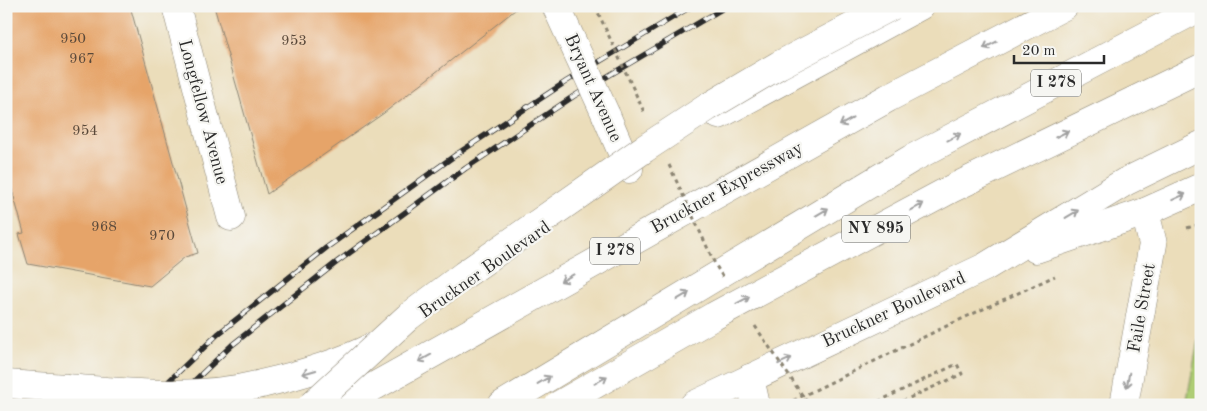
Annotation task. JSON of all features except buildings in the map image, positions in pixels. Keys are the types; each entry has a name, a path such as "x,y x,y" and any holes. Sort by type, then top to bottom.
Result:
{"main road":[{"name":"Longfellow Avenue","path":"176,6 231,217"},
{"name":"Bryant Avenue","path":"556,6 629,170"},
{"path":"312,405 408,317 464,275 644,149 708,107 779,65 892,6"},
{"name":"Bruckner Boulevard","path":"6,384 132,393 221,392 318,369 350,358 380,343 629,170 727,111 920,6"},
{"name":"Bruckner Expressway","path":"341,405 888,98 1064,6"},
{"name":"I 278","path":"502,405 911,159 1201,7"},
{"name":"NY 895","path":"559,405 714,316 950,189 1201,68"},
{"name":"Bruckner Boulevard","path":"694,405 985,267 1125,182 1201,145"},
{"name":"Bruckner Boulevard","path":"985,267 1145,212 1201,187"},
{"name":"Faile Street","path":"1124,405 1154,244 1145,212"},
{"path":"750,378 756,405"}],"path":[{"path":"595,6 649,122"},
{"path":"666,158 715,264 726,281"},
{"path":"1178,230 1201,224"},
{"path":"785,405 1058,274"},
{"path":"751,321 809,405"},
{"path":"871,405 957,364 962,374 894,405"}],"green space":[{"path":"1200,328 1201,405 1186,405"}],"railway":[{"path":"144,405 218,334 326,248 457,154 567,81 692,6"},
{"path":"169,405 232,345 337,262 466,168 574,96 727,6"}]}
